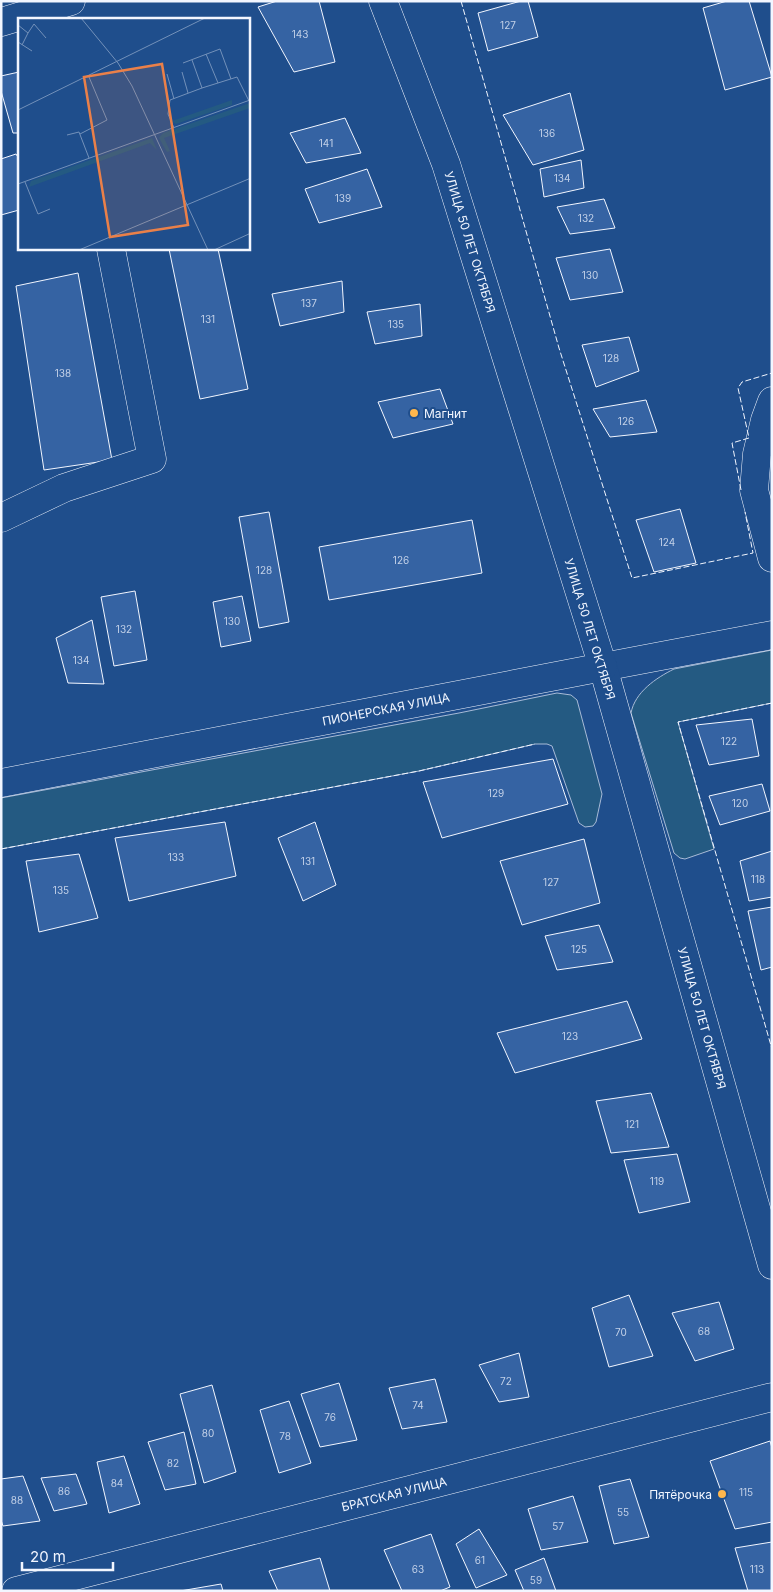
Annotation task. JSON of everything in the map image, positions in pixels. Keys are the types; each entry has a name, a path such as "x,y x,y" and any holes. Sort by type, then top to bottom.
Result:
{"main road":[{"name":"УЛИЦА 50 ЛЕТ ОКТЯБРЯ","path":"382,1 446,164 603,667 772,1265"},
{"path":"19,18 58,9"},
{"path":"1,22 18,18"},
{"path":"1,518 64,488 152,459 111,250"},
{"path":"772,401 756,454 754,490 772,558"},
{"name":"ПИОНЕРСКАЯ УЛИЦА","path":"1,784 772,635"},
{"name":"БРАТСКАЯ УЛИЦА","path":"16,1591 772,1397"}],"shaded area":[{"path":"772,650 772,703 678,722 714,849 685,859 680,858 674,853 631,713 633,705 647,686 674,669"},
{"path":"557,693 571,695 577,700 602,794 596,822 593,826 585,827 579,823 552,746 535,744 419,771 1,849 1,798"}],"building":[{"path":"277,1 319,1 335,62 294,72 258,7"},
{"path":"521,1 528,1 538,37 488,51 478,13"},
{"path":"727,1 749,1 772,77 725,90 703,8"},
{"path":"18,72 18,133 13,133 1,91 1,76"},
{"path":"570,93 584,150 533,165 503,115"},
{"path":"345,118 361,153 306,163 290,133"},
{"path":"16,154 18,157 18,210 1,215 1,159"},
{"path":"581,160 584,188 544,197 540,169"},
{"path":"367,169 382,207 319,223 305,189"},
{"path":"604,199 615,228 570,234 557,207"},
{"path":"610,249 623,292 570,300 556,258"},
{"path":"169,250 218,250 248,389 200,399"},
{"path":"78,273 112,460 44,470 16,286"},
{"path":"342,281 344,312 280,326 272,294"},
{"path":"420,304 422,336 375,344 367,312"},
{"path":"629,337 639,371 596,387 582,345"},
{"path":"440,389 453,424 393,438 378,402"},
{"path":"646,400 657,432 610,437 593,409"},
{"path":"680,509 696,563 654,572 636,520"},
{"path":"269,512 289,622 259,628 239,517"},
{"path":"472,520 482,573 329,600 319,547"},
{"path":"135,591 147,660 114,666 101,597"},
{"path":"242,596 251,641 221,647 213,602"},
{"path":"92,620 104,684 68,683 56,638"},
{"path":"752,719 759,756 709,765 696,725"},
{"path":"553,759 568,804 442,838 423,782"},
{"path":"762,784 770,811 720,825 709,796"},
{"path":"225,822 236,876 129,901 115,838"},
{"path":"315,822 336,885 303,901 278,838"},
{"path":"584,839 600,903 522,925 500,861"},
{"path":"772,851 772,897 749,901 740,861"},
{"path":"79,854 98,918 39,932 26,861"},
{"path":"772,907 772,967 761,970 748,911"},
{"path":"599,925 613,962 557,970 545,936"},
{"path":"627,1001 642,1039 515,1073 497,1033"},
{"path":"651,1093 669,1147 611,1153 596,1101"},
{"path":"677,1154 690,1202 639,1213 624,1160"},
{"path":"629,1295 653,1356 609,1367 592,1308"},
{"path":"719,1302 734,1349 695,1361 672,1313"},
{"path":"519,1353 529,1397 499,1402 479,1365"},
{"path":"435,1379 447,1422 402,1429 389,1388"},
{"path":"339,1383 357,1440 320,1447 301,1394"},
{"path":"212,1385 236,1472 204,1483 180,1394"},
{"path":"289,1401 311,1463 279,1473 260,1410"},
{"path":"184,1432 196,1484 165,1490 148,1442"},
{"path":"770,1441 772,1448 772,1522 735,1529 710,1461"},
{"path":"124,1456 140,1504 109,1513 97,1462"},
{"path":"76,1474 87,1504 54,1511 41,1478"},
{"path":"23,1476 40,1521 3,1526 1,1520 1,1479"},
{"path":"630,1479 649,1537 614,1544 599,1486"},
{"path":"573,1496 588,1542 541,1550 528,1509"},
{"path":"479,1529 507,1575 476,1588 456,1544"},
{"path":"431,1534 450,1587 440,1591 402,1591 384,1550"},
{"path":"772,1542 772,1591 748,1591 735,1548"},
{"path":"320,1558 330,1591 278,1591 269,1571"},
{"path":"544,1558 556,1591 524,1591 515,1570"},
{"path":"221,1584 223,1591 180,1591"}],"fence":[{"path":"461,1 559,348 632,578 753,553 745,512"},
{"path":"741,490 732,443 749,438 738,388 742,382 772,373"},
{"path":"772,703 678,722 772,1049"},
{"path":"1,849 419,771 535,744"}],"place":[{"name":"Магнит","path":"414,413"},
{"name":"Пятёрочка","path":"722,1494"}]}
